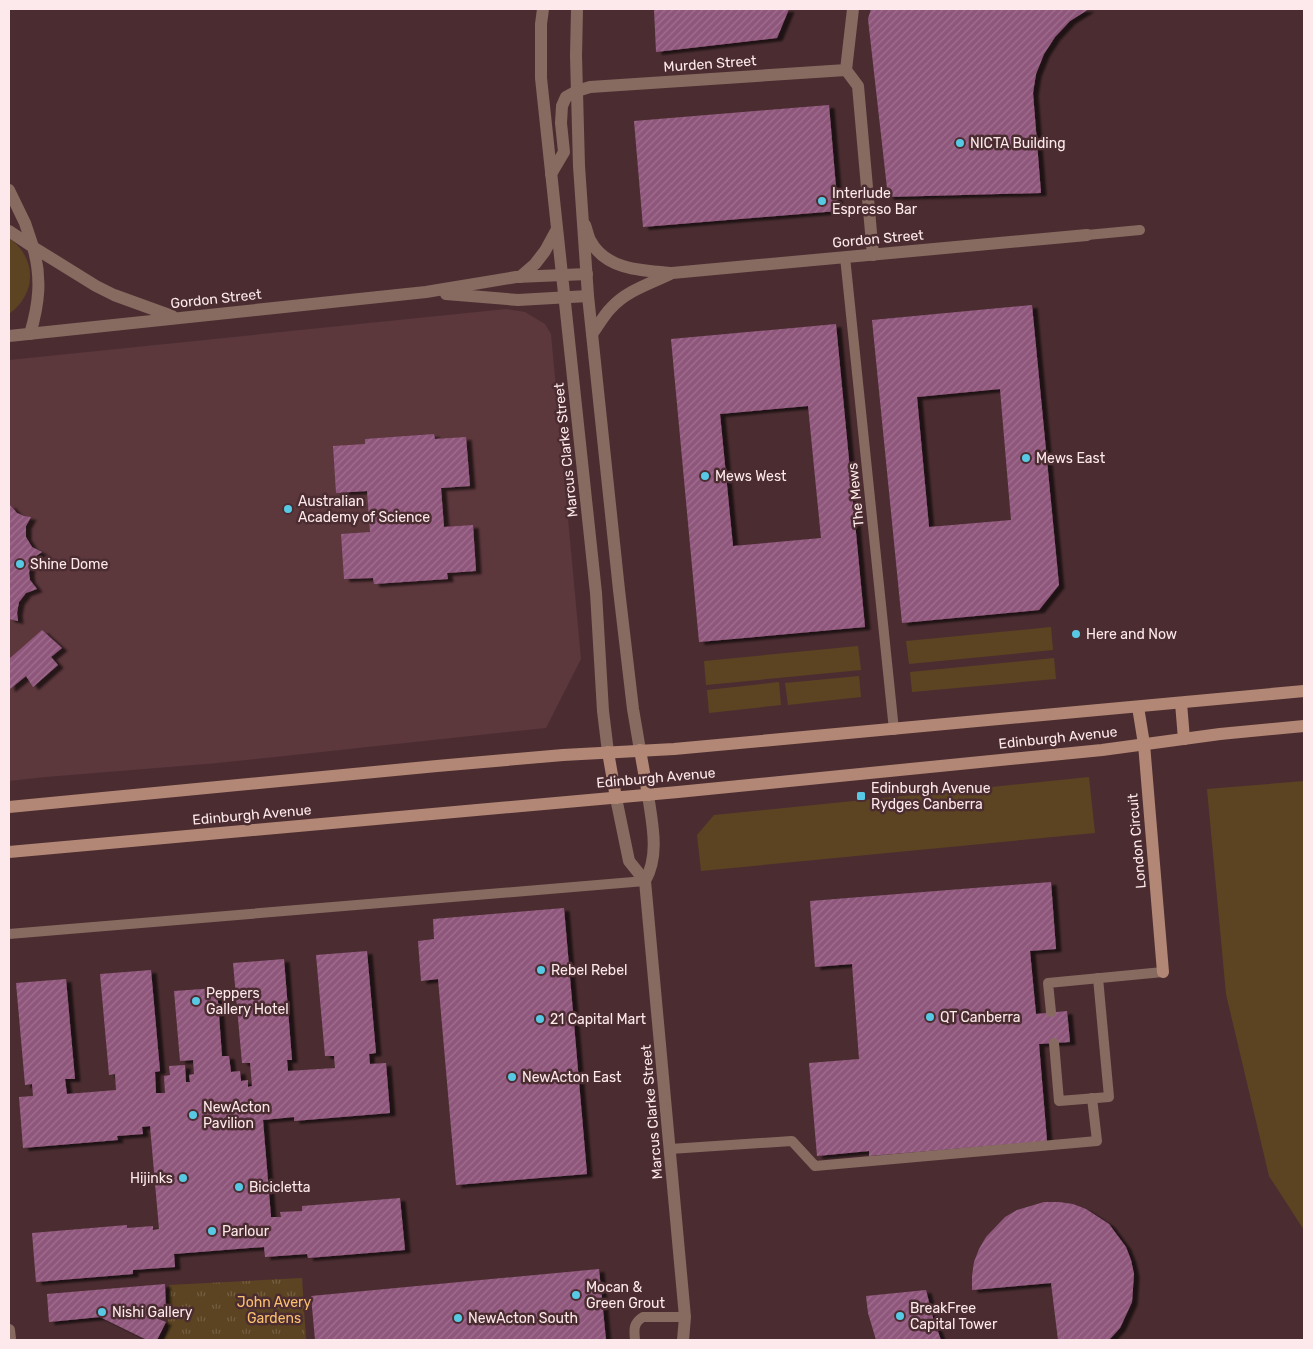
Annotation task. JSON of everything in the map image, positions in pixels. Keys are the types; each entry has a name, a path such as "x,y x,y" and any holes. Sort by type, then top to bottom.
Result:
{"main road":[{"name":"Edinburgh Avenue","path":"9,807 436,766 608,752 674,749 894,730 1304,691"},
{"path":"1181,703 1184,739"},
{"name":"London Circuit","path":"1138,707 1144,744 1163,972"},
{"name":"Edinburgh Avenue","path":"9,852 648,795 1304,726"},
{"name":"Marcus Clarke Street","path":"640,750 648,795"},
{"name":"Marcus Clarke Street","path":"608,752 616,798"}],"street":[{"name":"Marcus Clarke Street","path":"543,9 541,24 541,78 596,593 603,711 608,752"},
{"name":"Marcus Clarke Street","path":"577,9 576,91 588,296 632,700 640,750"},
{"path":"853,9 846,70 858,86 873,255"},
{"name":"Murden Street","path":"576,91 590,87 846,70"},
{"path":"551,174 564,152 561,123 562,106 566,97 576,91"},
{"path":"9,190 34,247 38,268 38,304 30,334"},
{"name":"Gordon Street","path":"584,220 590,240 607,259 629,268 672,273 1086,235"},
{"path":"520,277 535,264 545,251 557,229"},
{"path":"9,231 96,286 114,295 178,318"},
{"name":"Gordon Street","path":"592,334 610,308 619,301 632,292 672,273"},
{"name":"Gordon Street","path":"9,336 426,292 520,277 587,274"},
{"name":"Gordon Street","path":"426,292 518,300 588,296"},
{"name":"Marcus Clarke Street","path":"645,881 651,871 654,860 648,795"},
{"name":"Marcus Clarke Street","path":"616,798 629,861 645,881 686,1317 683,1340"},
{"path":"9,1330 9,1338"}],"lane":[{"path":"1086,235 1140,230"},
{"name":"The Mews","path":"845,257 894,730"},
{"path":"10,935 645,881"},
{"path":"1051,1012 1048,983 1163,972"},
{"path":"1054,1043 1059,1101 1109,1097 1098,978"},
{"path":"670,1149 792,1141 815,1166 961,1151 1097,1141 1092,1098"},
{"path":"635,1340 634,1326 643,1317 686,1317"}],"shaded area":[{"name":"Australian Academy of Science","path":"506,309 525,312 545,324 551,334 581,659 546,728 218,763 9,781 9,360"}],"green space":[{"path":"9,238 25,256 30,276 25,296 9,314"},
{"path":"1051,627 1053,650 909,664 906,641"},
{"path":"858,646 861,670 706,685 704,661"},
{"path":"1054,658 1056,679 912,692 910,672"},
{"path":"859,676 861,697 788,705 785,683"},
{"path":"779,682 781,705 709,713 707,690"},
{"path":"1089,777 1095,833 701,871 697,835 714,815"},
{"path":"1304,781 1304,1230 1269,1176 1226,994 1207,789"},
{"name":"John Avery Gardens","path":"302,1278 306,1340 163,1340 168,1330 169,1285"}],"building":[{"path":"654,9 789,9 777,38 656,52"},
{"name":"NICTA Building","path":"871,9 1089,9 1070,21 1055,37 1044,54 1036,74 1033,93 1041,193 888,197 868,19"},
{"path":"829,105 838,211 643,227 634,121"},
{"name":"Mews East","path":"1032,305 1059,585 1039,610 902,623 872,320","holes":["1000,389 1011,520 929,527 917,397"]},
{"name":"Mews West","path":"836,324 865,627 699,642 671,339","holes":["808,406 821,538 733,546 720,414"]},
{"path":"434,434 435,439 466,437 470,486 441,488 444,527 473,525 476,571 447,573 448,579 374,584 373,578 344,579 341,534 370,532 367,491 336,493 333,446 365,444 365,439"},
{"name":"Shine Dome","path":"9,504 17,513 31,517 26,526 26,537 32,547 42,552 36,556 30,566 29,573 30,580 37,589 26,593 19,602 18,621 9,619"},
{"path":"42,630 62,648 51,657 58,665 33,687 26,676 10,689 9,659"},
{"path":"1051,882 1056,949 1030,951 1036,1014 1067,1011 1070,1042 1039,1044 1047,1141 869,1156 869,1151 817,1156 809,1063 859,1059 852,964 815,967 810,901"},
{"name":"NewActon East","path":"564,908 587,1174 456,1185 438,979 421,981 418,941 434,939 433,919"},
{"name":"NewActon Pavilion","path":"367,951 376,1053 369,1054 370,1064 386,1063 390,1113 294,1121 294,1117 263,1120 271,1217 281,1217 280,1212 302,1211 302,1206 400,1198 405,1250 308,1258 307,1254 265,1257 264,1247 174,1254 175,1267 133,1270 133,1274 36,1282 32,1233 127,1225 127,1228 153,1226 153,1230 159,1229 150,1126 142,1127 143,1134 117,1136 118,1140 23,1148 19,1097 33,1096 32,1084 25,1085 16,983 66,979 75,1079 65,1079 67,1094 116,1090 115,1074 109,1075 100,974 151,970 160,1071 155,1072 156,1093 165,1093 164,1076 170,1075 169,1066 185,1065 186,1082 190,1082 189,1075 194,1074 193,1060 180,1061 174,991 217,988 222,1056 229,1056 231,1072 240,1071 241,1081 248,1080 248,1087 252,1086 250,1063 242,1063 233,963 284,959 292,1060 287,1060 288,1071 335,1068 334,1056 325,1056 316,955"},
{"path":"1044,1202 1073,1204 1086,1209 1109,1224 1126,1247 1134,1274 1132,1302 1120,1328 1109,1340 1058,1340 1051,1283 972,1290 974,1262 986,1237 1005,1217 1017,1210"},
{"name":"NewActon South","path":"599,1269 606,1340 315,1340 311,1296"},
{"name":"Nishi Gallery","path":"165,1284 166,1311 145,1313 166,1322 157,1340 147,1340 100,1317 49,1322 47,1294"},
{"name":"BreakFree Capital Tower","path":"926,1290 941,1340 876,1340 868,1313 866,1296"}],"place":[{"name":"NICTA Building","path":"960,143"},
{"name":"Interlude Espresso Bar","path":"822,201"},
{"name":"Mews East","path":"1026,458"},
{"name":"Mews West","path":"705,476"},
{"name":"Australian Academy of Science","path":"288,509"},
{"name":"Shine Dome","path":"20,564"},
{"name":"Here and Now","path":"1076,634"},
{"name":"Edinburgh Avenue Rydges Canberra","path":"861,796"},
{"name":"Rebel Rebel","path":"541,970"},
{"name":"Peppers Gallery Hotel","path":"196,1001"},
{"name":"QT Canberra","path":"930,1017"},
{"name":"21 Capital Mart","path":"540,1019"},
{"name":"NewActon East","path":"512,1077"},
{"name":"NewActon Pavilion","path":"193,1115"},
{"name":"Hijinks","path":"183,1178"},
{"name":"Bicicletta","path":"239,1187"},
{"name":"Parlour","path":"212,1231"},
{"name":"Mocan & Green Grout","path":"576,1295"},
{"name":"Nishi Gallery","path":"102,1312"},
{"name":"BreakFree Capital Tower","path":"900,1316"},
{"name":"NewActon South","path":"458,1318"}]}
